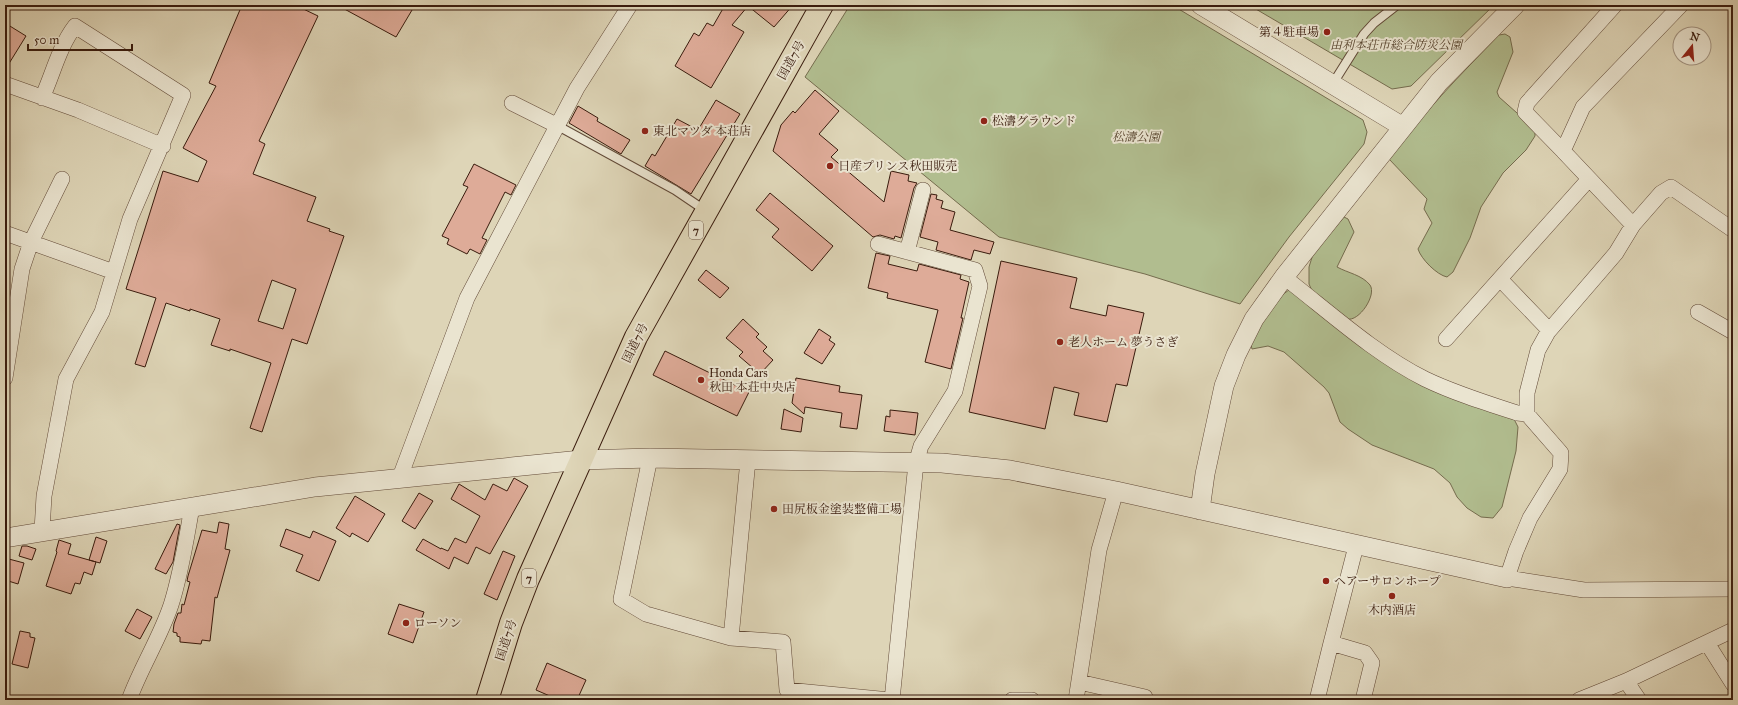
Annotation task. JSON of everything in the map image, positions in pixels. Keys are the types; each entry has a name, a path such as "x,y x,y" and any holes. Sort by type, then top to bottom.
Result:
{"highway":[{"name":"国道7号","path":"487,700 528,579 636,337 822,5"}],"street":[{"path":"400,477 467,298 577,88 630,5"},
{"path":"1201,5 1403,127"},
{"path":"1200,510 1205,474 1224,386 1236,355 1254,319 1284,277 1439,82 1515,5"},
{"path":"1615,5 1527,103 1525,112 1632,225"},
{"path":"1563,151 1583,107 1675,7"},
{"path":"42,98 51,79 65,39 75,26 183,95 130,219 102,312 66,380 44,496 42,531"},
{"path":"5,84 78,110 162,146"},
{"path":"512,103 558,126"},
{"path":"5,378 22,269 31,242 62,179"},
{"path":"1446,339 1589,179"},
{"path":"1507,578 1516,551 1530,518 1560,470 1561,453 1527,414 1527,393 1538,350 1549,330 1616,253 1632,225 1661,193 1671,187 1733,230"},
{"path":"907,252 924,190"},
{"path":"5,233 114,272"},
{"path":"650,458 621,599 646,614 731,638 783,642 788,690 891,700 916,463 921,446 955,391 980,286 975,270 878,244"},
{"path":"1284,277 1388,357 1425,379 1517,413 1527,414"},
{"path":"1500,279 1549,330"},
{"path":"1698,312 1733,332"},
{"path":"5,538 315,487 400,477 581,460 650,458 942,463 1010,470 1116,491 1356,546 1507,578 1584,590 1733,589"},
{"path":"731,638 748,460"},
{"path":"1076,700 1099,550 1116,491"},
{"path":"129,700 171,605 192,507"},
{"path":"1317,700 1356,546"},
{"path":"1579,700 1626,681 1733,630"},
{"path":"1331,643 1365,654 1372,663 1363,700"},
{"path":"1708,643 1733,684"},
{"path":"1626,681 1639,700"},
{"path":"1079,682 1145,697 1146,700"},
{"path":"1012,700 1032,700"}],"lane":[{"path":"1332,85 1364,34 1374,23 1397,5"},
{"path":"558,126 675,190 707,211"}],"green space":[{"name":"松濤公園","path":"850,5 1172,5 1363,120 1367,132 1364,144 1289,237 1240,304 1145,274 999,237 805,77"},
{"name":"由利本荘市総合防災公園","path":"1249,5 1494,5 1411,86 1392,89"},
{"path":"1505,34 1510,37 1513,52 1497,92 1499,97 1535,129 1535,136 1526,150 1503,173 1481,207 1470,238 1453,272 1447,277 1443,276 1430,266 1422,257 1418,249 1432,223 1424,209 1427,199 1389,159 1415,126 1456,80 1499,35"},
{"path":"1344,217 1348,219 1354,232 1337,267 1363,279 1372,289 1366,307 1352,319 1347,319 1313,293 1309,284 1309,267 1313,254"},
{"path":"1291,289 1377,355 1514,419 1518,427 1516,451 1502,507 1493,518 1481,517 1467,508 1457,497 1450,483 1434,469 1372,445 1348,429 1340,422 1329,393 1284,352 1268,346 1252,349 1251,345 1273,306 1285,293"}],"building":[{"path":"242,5 295,5 318,16 259,141 265,144 253,174 316,197 307,221 330,229 329,231 344,236 307,344 292,339 262,432 250,428 271,363 230,349 230,351 211,345 220,319 166,303 145,367 135,364 156,298 126,289 163,171 198,182 207,161 183,148 216,86 209,83","holes":["272,280 296,289 283,329 258,321"]},
{"path":"337,5 415,5 396,37"},
{"path":"725,5 793,5 774,27 748,6 732,25 744,32 711,88 675,66 694,33 699,36 707,23 713,26"},
{"path":"5,23 26,36 5,70"},
{"path":"815,90 839,111 819,134 838,150 831,157 884,202 891,171 909,175 908,181 917,183 914,188 901,238 895,236 894,239 880,235 873,237 773,151 781,125 793,111 795,113"},
{"path":"716,100 740,114 691,194 645,166 652,154 655,156 677,119 698,130"},
{"path":"578,106 598,118 597,121 630,140 621,154 569,123"},
{"path":"474,164 516,185 511,195 505,192 482,238 487,240 480,254 470,249 467,254 447,244 449,239 442,236 468,187 463,185"},
{"path":"770,193 833,246 812,271 772,237 779,229 756,210"},
{"path":"931,194 937,195 936,199 943,201 941,208 955,212 950,230 994,242 990,254 974,250 971,260 936,250 938,242 920,237"},
{"path":"876,253 890,256 888,264 917,271 919,264 961,275 960,279 969,282 961,318 963,318 951,369 925,362 938,310 887,298 888,293 868,288"},
{"name":"老人ホーム 夢うさぎ","path":"1001,261 1077,278 1070,308 1106,316 1108,305 1144,313 1127,386 1116,384 1107,422 1074,415 1079,393 1054,387 1045,429 969,412"},
{"path":"706,270 729,288 720,298 698,280"},
{"path":"743,319 759,334 756,337 767,347 763,351 773,360 760,374 739,356 743,352 726,338"},
{"path":"819,329 831,337 829,340 835,344 822,364 804,353"},
{"path":"665,351 749,392 737,416 653,375"},
{"path":"796,378 840,386 839,392 862,395 857,429 840,427 842,413 805,407 804,414 792,403"},
{"path":"784,409 803,418 801,432 781,429"},
{"path":"890,410 918,413 915,435 884,431 886,416 890,417"},
{"path":"514,478 528,486 490,554 476,547 468,564 454,557 449,569 416,550 423,539 441,549 448,551 455,538 466,543 480,516 451,499 459,484 485,500 493,484 507,491"},
{"path":"419,493 433,501 415,529 402,521"},
{"path":"355,496 385,514 368,542 352,533 350,537 336,528"},
{"path":"219,522 229,524 225,549 230,550 217,598 215,597 210,641 202,640 201,644 180,642 180,637 177,636 177,633 173,632 174,624 178,613 181,613 182,604 184,605 190,582 187,581 188,576 202,530 217,533"},
{"path":"177,524 180,525 173,562 166,574 155,569"},
{"path":"286,529 310,538 313,531 336,541 319,581 296,571 303,555 280,546"},
{"path":"96,537 107,541 100,563 89,560"},
{"path":"59,540 71,544 68,554 96,562 92,575 84,572 80,584 75,583 71,594 46,586 57,552"},
{"path":"22,546 36,549 32,560 19,556"},
{"path":"503,551 515,556 497,600 484,594"},
{"path":"5,558 24,563 18,584 5,580"},
{"name":"ローソン","path":"399,604 424,612 413,643 388,634"},
{"path":"137,609 152,617 140,639 125,631"},
{"path":"20,631 30,633 30,637 35,638 28,668 12,664"},
{"path":"547,663 586,680 577,700 559,700 536,690"}],"place":[{"name":"第４駐車場","path":"1327,32"},
{"name":"松濤グラウンド","path":"984,121"},
{"name":"東北マツダ 本荘店","path":"645,131"},
{"name":"日産プリンス秋田販売","path":"830,166"},
{"name":"老人ホーム 夢うさぎ","path":"1060,342"},
{"name":"Honda Cars 秋田 本荘中央店","path":"701,380"},
{"name":"田尻板金塗装整備工場","path":"774,509"},
{"name":"ヘアーサロンホープ","path":"1326,581"},
{"name":"木内酒店","path":"1392,596"},
{"name":"ローソン","path":"406,623"}]}
